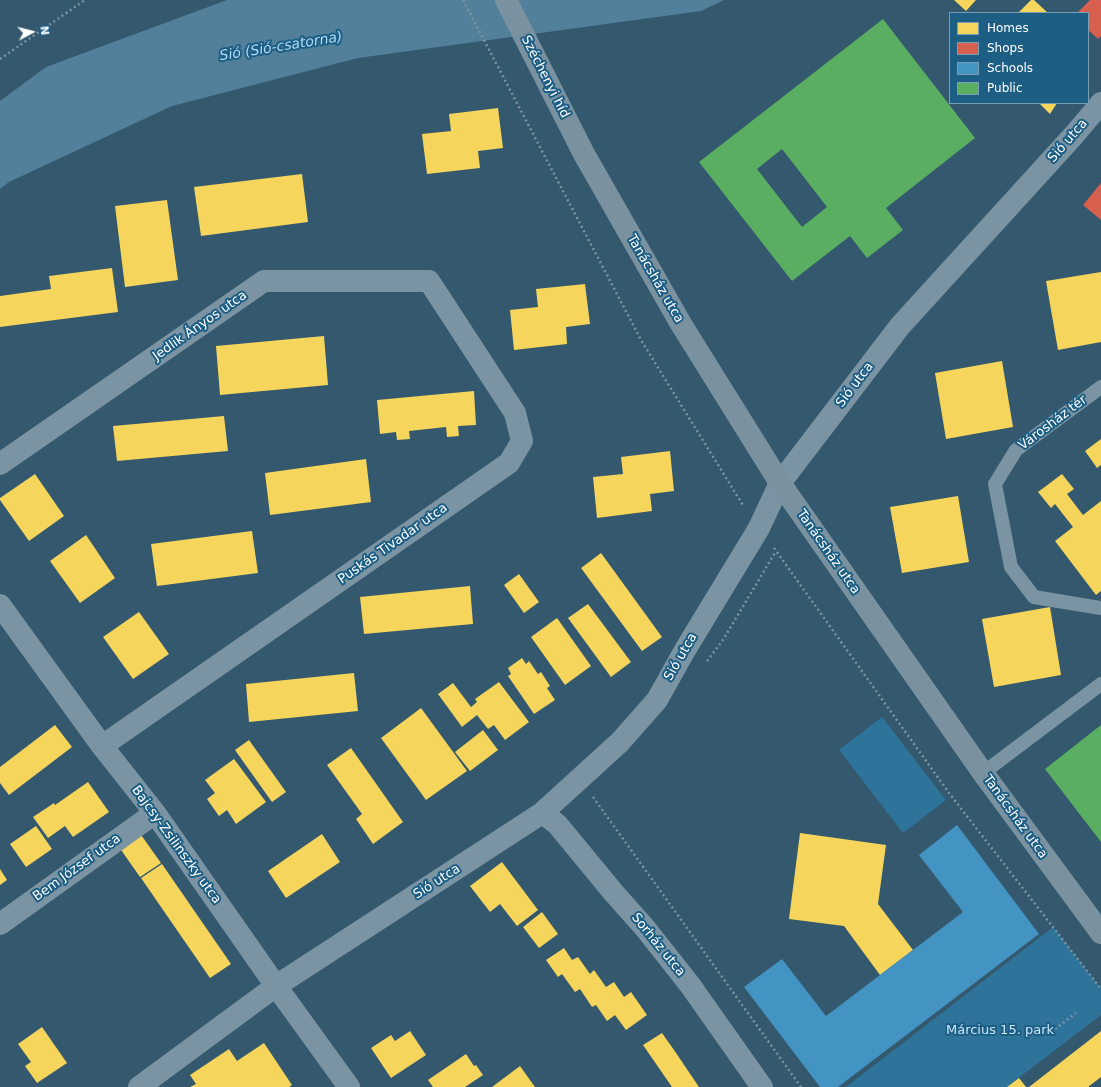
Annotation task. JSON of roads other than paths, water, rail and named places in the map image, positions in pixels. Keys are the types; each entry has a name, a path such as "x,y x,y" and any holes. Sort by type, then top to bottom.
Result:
{"main road":[{"name":"Széchenyi híd","path":"506,0 584,154"},
{"name":"Tanácsház utca","path":"584,154 681,324 780,482 983,773 1101,933"}],"street":[{"name":"Sió utca","path":"139,1087 276,986 542,814 620,742 657,700 758,528 780,482 900,326 1074,135 1101,103"},
{"name":"Jedlik Ányos utca","path":"0,464 264,281 429,281"},
{"name":"Puskás Tivadar utca","path":"102,746 509,463 522,441 515,414 429,281"},
{"name":"Bajcsy-Zsilinszky utca","path":"0,605 102,746 155,813 276,986 349,1087"},
{"name":"Bem József utca","path":"0,924 155,813"},
{"name":"Sorház utca","path":"542,814 556,824 645,928 690,985 762,1087"}],"lane":[{"name":"Városház tér","path":"1101,387 1016,450 995,484 1011,567 1034,597 1101,608"},
{"path":"983,773 1101,684"}],"water":[{"name":"Sió (Sió-csatorna)","path":"227,0 724,0 701,11 358,58 172,106 9,182 0,189 0,101 46,67"}],"park label":[{"name":"Március 15. park","path":"1000,1031"}]}
